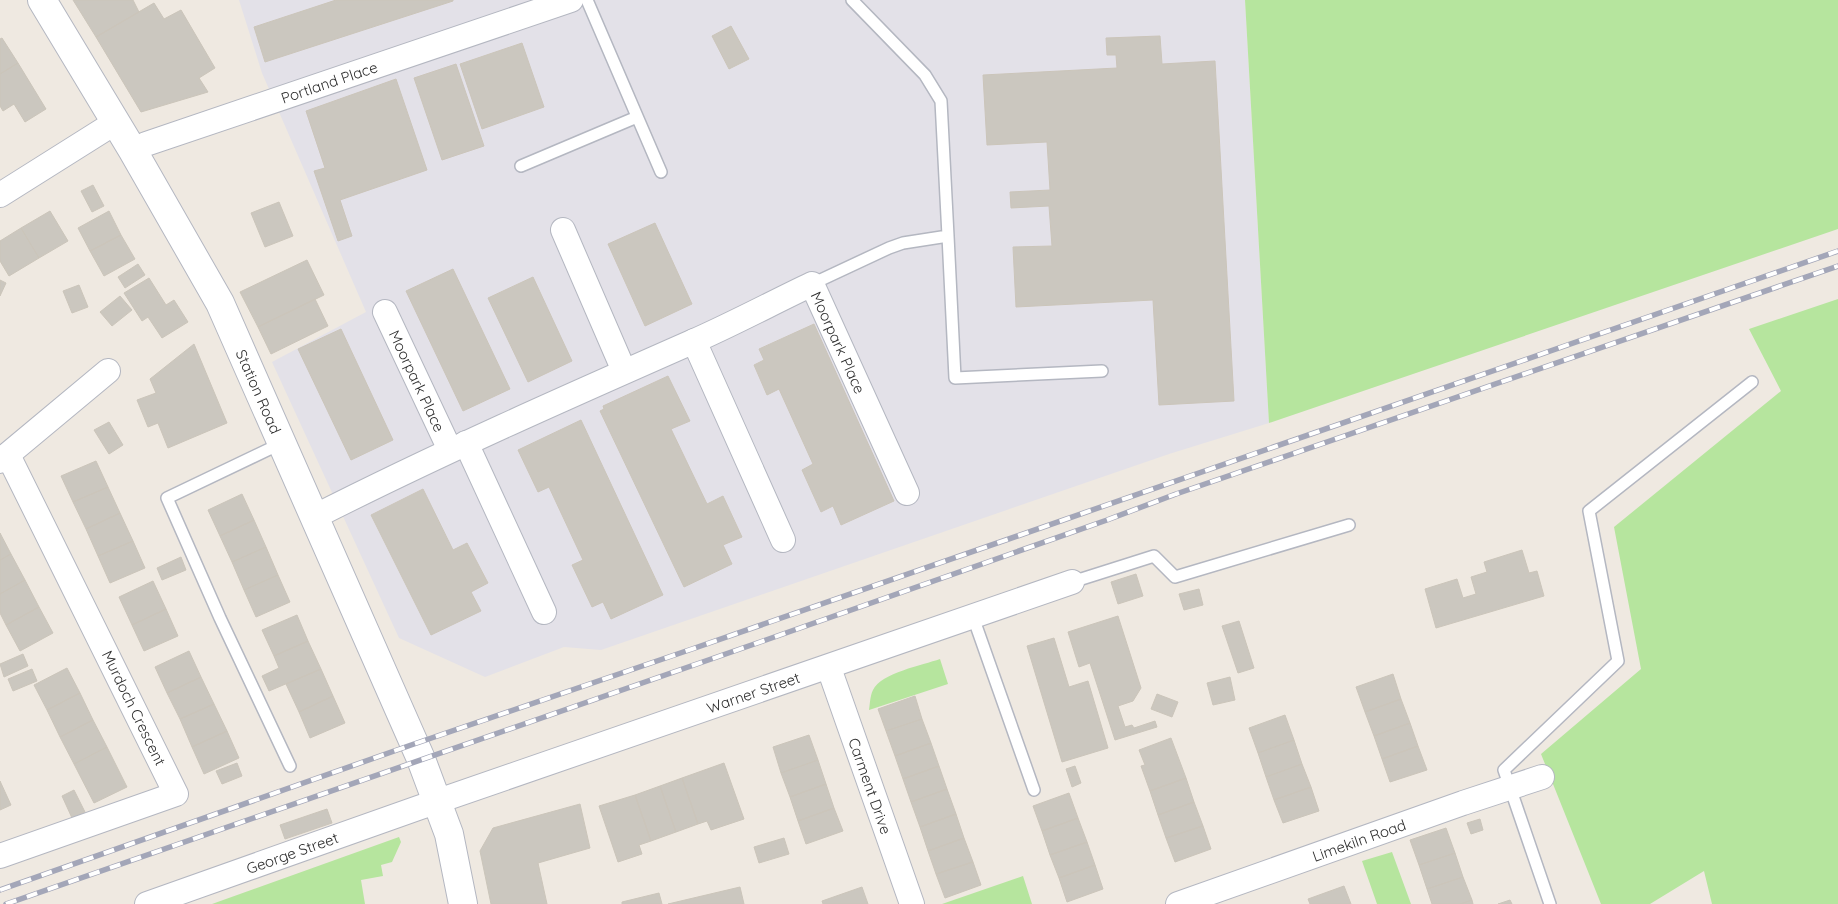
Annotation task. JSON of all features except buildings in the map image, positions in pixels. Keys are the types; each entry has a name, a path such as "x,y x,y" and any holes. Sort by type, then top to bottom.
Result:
{"street":[{"name":"Station Road","path":"42,0 116,122 220,303 421,759 449,834 463,904"},
{"name":"Portland Place","path":"133,151 146,144 522,8 571,0"},
{"path":"0,195 116,122"},
{"path":"563,230 624,371"},
{"name":"Moorpark Place","path":"314,517 458,446 694,341 812,284 907,493"},
{"name":"Moorpark Place","path":"385,312 458,446 544,612"},
{"path":"694,341 783,540"},
{"name":"Murdoch Crescent","path":"0,856 176,794 4,458 108,370"},
{"name":"Warner Street","path":"436,802 828,668 1072,582"},
{"name":"Carment Drive","path":"828,668 912,904"},
{"name":"Limekiln Road","path":"1178,904 1542,777"},
{"name":"George Street","path":"147,904 436,802"}],"lane":[{"path":"587,0 661,172"},
{"path":"852,0 925,75 941,101 955,378 1102,371"},
{"path":"521,166 637,117"},
{"path":"812,284 903,243 948,236"},
{"path":"1550,904 1504,770 1618,661 1589,511 1752,382"},
{"path":"282,443 167,498 220,618 290,766"},
{"path":"1072,582 1154,556 1175,577 1349,525"},
{"path":"973,617 1034,790"}],"shaded area":[{"path":"239,0 1245,0 1269,423 1169,454 601,650 564,647 485,677 399,638 272,362 366,312 262,73"}],"green space":[{"path":"1245,0 1838,0 1838,229 1269,423"},
{"path":"1838,299 1838,904 1712,904 1704,871 1650,904 1601,904 1541,754 1641,669 1614,527 1781,391 1749,329"},
{"path":"940,659 948,684 869,710 873,690 877,684 903,670"},
{"path":"399,837 401,842 392,862 381,865 383,876 361,880 365,904 212,904"},
{"path":"1392,852 1411,904 1377,904 1362,861"},
{"path":"1023,876 1032,904 942,904"}],"railway":[{"path":"0,890 414,744 1838,251"},
{"path":"6,904 763,641 1176,494 1838,266"}]}
